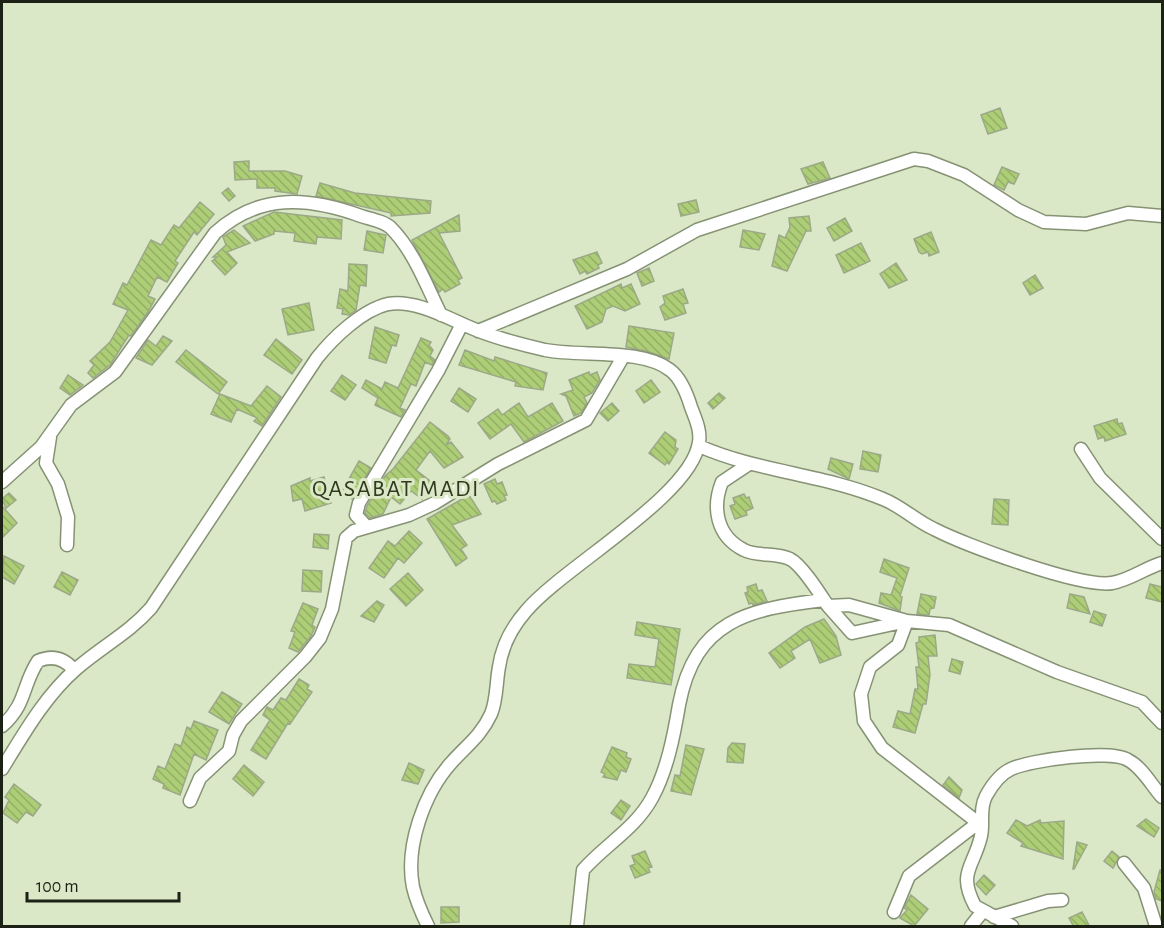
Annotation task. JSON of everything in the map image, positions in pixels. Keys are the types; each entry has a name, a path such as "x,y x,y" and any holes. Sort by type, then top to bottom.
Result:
{"street":[{"path":"478,331 627,270 697,230 914,159 928,160 964,175 1018,210 1044,222 1086,224 1128,213 1162,214"},
{"path":"2,482 21,467 51,436 71,405 115,372 215,233 234,216 256,206 288,203 336,207 390,226 420,272 441,315"},
{"path":"2,769 43,706 74,670 124,633 151,608 301,381 327,346 366,315 384,306 400,304 441,315 478,331 552,351 647,360 671,370 675,375 688,397 696,420 699,446 680,478 657,502 624,532 557,580 536,600 514,627 499,666 492,712 478,738 451,763 433,789 416,833 412,859 412,885 428,927"},
{"path":"367,527 356,515 359,503 424,395 462,324"},
{"path":"190,801 200,778 229,751 233,735 241,721 305,657 320,638 332,609 344,544 354,531 409,515 435,503 498,464 586,420 623,357"},
{"path":"51,436 46,464 58,484 68,517 67,545"},
{"path":"699,446 749,464 810,477 884,499 935,530 1084,582 1112,583 1162,563"},
{"path":"1080,449 1100,478 1162,539"},
{"path":"749,464 722,482 715,506 717,521 729,537 744,550 791,560 852,633 907,621"},
{"path":"577,927 583,870 636,823 654,795 673,739 687,680 709,638 722,626 740,617 826,603 849,605 907,621 949,625 1057,672 1142,702 1162,723"},
{"path":"907,621 898,645 870,667 861,694 864,721 882,748 980,824"},
{"path":"2,726 20,705 32,670 38,661 51,657 61,659 74,670"},
{"path":"1012,927 975,906 967,882 969,864 981,835 980,824 984,798 1001,776 1015,767 1039,760 1122,757 1137,767 1162,797"},
{"path":"894,912 909,876 980,824"},
{"path":"1124,863 1144,888 1156,927"},
{"path":"971,927 988,914 1062,900"}],"building":[{"path":"1000,108 1007,128 988,134 981,115"},
{"path":"249,161 249,171 285,171 302,176 297,194 275,191 275,188 257,188 257,179 235,180 234,162"},
{"path":"823,162 830,178 808,184 801,169"},
{"path":"1002,167 1019,174 1014,184 1008,182 1004,190 994,185"},
{"path":"320,183 355,193 431,201 430,213 391,216 391,213 316,196"},
{"path":"228,188 235,196 229,201 222,193"},
{"path":"696,200 699,212 681,216 678,204"},
{"path":"200,202 214,214 197,235 194,232 175,261 178,263 167,282 157,277 148,296 155,299 148,312 131,336 129,335 110,365 93,378 88,373 94,365 90,361 110,342 128,310 113,304 123,283 127,285 151,240 161,245 174,225 179,228"},
{"path":"274,212 342,220 341,239 317,237 316,244 294,241 295,233 274,231 274,234 255,241 243,226"},
{"path":"459,215 460,231 439,233 462,278 458,280 460,284 445,292 443,289 439,292 412,240"},
{"path":"809,216 811,231 806,231 787,271 772,266 779,235 785,238 790,227 789,218"},
{"path":"845,218 852,231 834,241 827,228"},
{"path":"234,230 250,243 227,252 237,263 225,275 212,261 217,257 213,257 226,245 223,237"},
{"path":"743,230 765,234 759,250 740,247"},
{"path":"367,231 386,235 383,253 364,250"},
{"path":"931,232 939,252 929,256 928,252 922,254 919,252 914,239"},
{"path":"861,243 870,261 844,273 836,255"},
{"path":"597,252 602,263 598,265 599,268 587,274 585,271 580,274 573,260"},
{"path":"896,263 907,280 889,288 880,274"},
{"path":"349,264 367,265 366,286 360,285 356,310 349,315 342,314 343,309 337,308 340,289 348,291"},
{"path":"649,268 654,281 642,286 637,273"},
{"path":"1035,275 1043,288 1030,295 1023,283"},
{"path":"621,284 622,288 631,284 640,304 625,311 613,306 606,309 602,322 587,329 575,306"},
{"path":"683,289 688,303 683,304 686,313 665,320 660,307 665,303 663,296"},
{"path":"309,303 314,330 288,335 282,309"},
{"path":"629,326 674,333 669,359 626,347"},
{"path":"375,327 399,335 396,346 392,345 386,363 369,358"},
{"path":"163,336 172,341 152,365 136,358 148,340 156,346"},
{"path":"421,338 431,342 429,345 433,350 430,356 435,360 432,365 425,362 416,386 411,384 400,408 405,410 401,417 375,405 378,398 362,388 366,380 382,389 385,382 398,388"},
{"path":"276,339 302,360 292,374 264,355"},
{"path":"186,350 227,382 218,394 176,362"},
{"path":"465,350 494,361 495,357 547,373 543,390 515,386 516,382 459,365"},
{"path":"589,372 590,375 597,372 600,380 592,393 584,397 587,403 581,413 574,416 566,396 561,394 573,390 569,380"},
{"path":"68,375 83,385 70,395 60,388"},
{"path":"342,375 356,385 345,400 331,391"},
{"path":"651,380 660,392 644,403 636,391"},
{"path":"267,386 281,397 262,426 254,421 257,418 237,409 231,422 211,414 220,394 251,406"},
{"path":"459,388 476,399 468,412 451,401"},
{"path":"719,393 725,398 713,409 708,403"},
{"path":"519,403 528,417 552,403 563,421 524,442 511,424 490,439 478,423 498,409 502,415"},
{"path":"612,403 619,411 608,421 600,413"},
{"path":"1117,419 1118,424 1122,423 1126,434 1105,441 1104,437 1098,439 1094,426"},
{"path":"430,422 448,436 450,439 446,445 451,442 463,457 444,468 430,451 416,470 434,484 422,499 411,491 400,504 391,497 383,514 370,518 365,513 367,506 385,476"},
{"path":"665,432 676,440 675,447 678,449 669,464 667,462 665,465 649,453"},
{"path":"863,451 881,455 878,472 860,469"},
{"path":"831,458 853,464 849,479 828,469"},
{"path":"359,461 371,468 352,499 341,493"},
{"path":"324,477 331,503 305,511 302,499 293,501 291,486 310,478 310,481"},
{"path":"495,479 497,484 502,482 507,495 504,496 506,500 497,504 495,501 492,502 484,484"},
{"path":"9,493 16,500 6,508 2,499"},
{"path":"744,494 746,498 749,497 753,508 746,511 747,515 735,519 730,506 735,504 733,498"},
{"path":"469,495 481,514 452,525 467,545 461,549 467,558 456,566 427,519"},
{"path":"994,499 1009,500 1008,525 992,524"},
{"path":"2,506 17,523 2,538"},
{"path":"409,531 422,543 404,563 398,558 384,578 369,568 388,541 395,546"},
{"path":"314,534 329,535 328,549 313,547"},
{"path":"4,556 24,566 14,584 2,577"},
{"path":"884,559 909,568 900,596 902,597 900,611 879,603 881,593 891,595 897,578 880,572"},
{"path":"303,570 322,571 321,592 302,591"},
{"path":"62,572 78,580 70,595 54,587"},
{"path":"408,573 423,590 406,606 390,589"},
{"path":"756,584 758,591 762,590 767,601 753,605 749,604 745,593 748,592 747,587"},
{"path":"1150,584 1162,587 1162,602 1146,598"},
{"path":"921,594 936,597 934,608 930,609 929,615 917,614"},
{"path":"1070,594 1084,597 1090,614 1067,608"},
{"path":"377,601 384,605 374,622 361,616"},
{"path":"303,603 318,609 311,636 298,652 289,648 295,632 291,631"},
{"path":"1094,611 1106,615 1102,626 1090,622"},
{"path":"824,619 836,636 841,655 820,663 810,639 791,651 795,658 780,668 769,653 805,627"},
{"path":"637,622 680,629 671,685 627,678 629,664 655,667 659,639 635,635"},
{"path":"935,635 937,656 928,656 930,675 926,704 923,704 915,733 893,727 898,711 910,714 915,689 918,689 916,667 919,667 916,643 919,642 919,637"},
{"path":"952,659 963,662 960,674 949,671"},
{"path":"299,679 309,685 307,689 312,692 290,724 288,723 266,759 251,750 270,720 263,715 267,707 273,710 281,698 286,700"},
{"path":"222,692 242,704 229,724 209,712"},
{"path":"194,721 218,730 206,760 194,754 180,795 163,788 164,784 153,779 158,766 165,769 175,744 181,746 187,727 191,729"},
{"path":"732,743 745,744 743,763 727,762 728,748"},
{"path":"686,745 704,749 691,795 671,791 675,775 680,776"},
{"path":"612,747 627,753 626,757 631,759 626,772 621,770 617,780 603,777 605,774 601,772"},
{"path":"409,763 424,770 418,784 402,780"},
{"path":"244,765 264,782 253,796 233,779"},
{"path":"949,777 962,790 959,798 943,785"},
{"path":"14,784 41,805 33,816 26,812 17,823 3,813 9,800 5,797"},
{"path":"621,800 630,806 621,820 611,813"},
{"path":"1146,819 1159,828 1154,837 1137,826"},
{"path":"1016,820 1027,826 1040,820 1041,823 1064,821 1063,859 1021,846 1023,843 1007,833"},
{"path":"1077,842 1087,845 1073,869"},
{"path":"645,851 652,867 648,868 650,872 635,878 630,866 635,864 632,856"},
{"path":"1112,851 1119,857 1113,868 1104,861"},
{"path":"1160,870 1162,870 1162,901 1156,899 1154,892"},
{"path":"984,875 995,885 986,895 976,884"},
{"path":"911,895 928,909 914,926 900,918 907,910 904,908"},
{"path":"441,907 459,907 459,922 441,923"},
{"path":"1082,912 1090,927 1074,927 1069,918"}],"district":[{"name":"QASABAT MADI","path":"396,489"}]}
